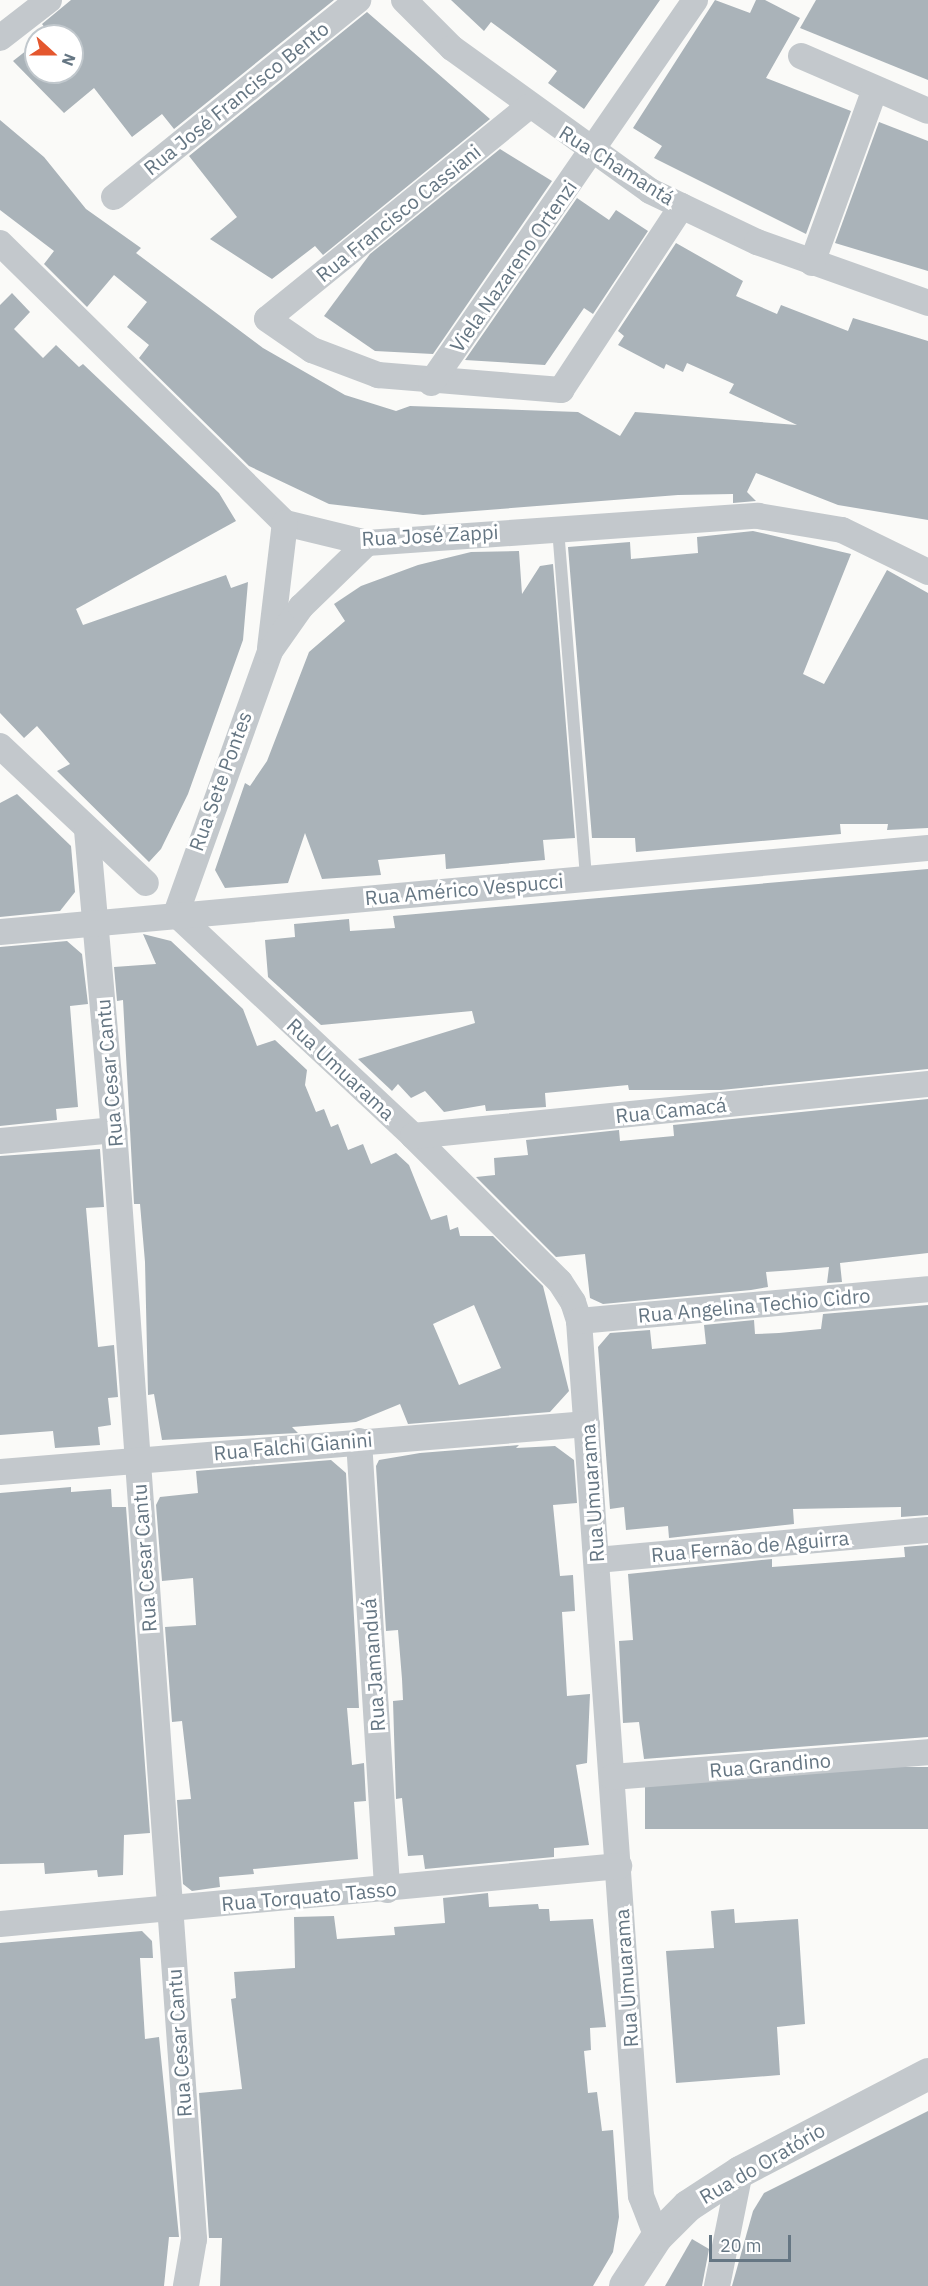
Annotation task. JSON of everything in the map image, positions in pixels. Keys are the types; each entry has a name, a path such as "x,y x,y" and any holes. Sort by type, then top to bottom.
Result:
{"street":[{"path":"0,38 49,0"},
{"name":"Rua José Francisco Bento","path":"114,197 358,0"},
{"name":"Rua Chamantá","path":"404,0 452,48 528,107 593,152 682,206 812,263 928,303"},
{"name":"Viela Nazareno Ortenzi","path":"431,383 593,152 695,0"},
{"path":"801,56 928,111"},
{"path":"812,263 875,89"},
{"name":"Rua Francisco Cassiani","path":"431,383 345,364 267,319 528,107"},
{"path":"431,383 561,390 682,206"},
{"path":"0,243 285,524"},
{"name":"Rua José Zappi","path":"285,524 367,543 713,515 802,520 842,530 928,572"},
{"name":"Rua Sete Pontes","path":"176,914 270,651 285,524"},
{"name":"Rua Sete Pontes","path":"270,651 301,607 367,543"},
{"path":"0,746 146,883"},
{"name":"Rua Cesar Cantu","path":"87,830 114,1130 194,2239 186,2286"},
{"name":"Rua Américo Vespucci","path":"0,932 96,924 176,914 928,848"},
{"name":"Rua Umuarama","path":"176,914 413,1136 560,1282 579,1321 641,2196 657,2237"},
{"name":"Rua Camacá","path":"413,1136 928,1084"},
{"path":"0,1141 114,1130"},
{"name":"Rua Angelina Techio Cidro","path":"579,1321 928,1289"},
{"name":"Rua Falchi Gianini","path":"0,1472 586,1424"},
{"name":"Rua Jamanduá","path":"359,1441 387,1890"},
{"name":"Rua Fernão de Aguirra","path":"597,1560 916,1531"},
{"name":"Rua Grandino","path":"612,1777 928,1752"},
{"name":"Rua Torquato Tasso","path":"0,1924 387,1890 619,1866"},
{"name":"Rua do Oratório","path":"625,2286 657,2237 688,2206 740,2172 928,2074"},
{"path":"717,2286 740,2172"}],"lane":[{"path":"558,528 586,878"}],"building":[{"path":"71,0 334,0 174,129 162,114 132,137 94,88 64,113 36,84 84,84 84,24 42,24"},
{"path":"451,0 660,0 584,109 548,83 557,71 491,22 484,31"},
{"path":"715,0 750,13 756,0 765,0 800,18 766,78 851,111 806,234 654,158 662,146 633,128"},
{"path":"816,0 928,0 928,80 800,28"},
{"path":"367,12 490,119 323,255 315,246 272,279 210,239 237,217 189,156"},
{"path":"24,52 24,72 13,61"},
{"path":"0,120 44,157 86,209 141,248 136,253 263,348 345,395 396,411 410,406 578,412 620,436 635,412 797,425 729,393 734,384 687,363 683,372 666,364 664,369 618,345 624,336 618,331 676,243 743,281 736,296 777,314 781,305 848,331 853,318 928,341 928,520 838,505 756,473 747,492 756,501 733,503 733,494 678,495 423,515 329,504 249,466 139,358 149,345 127,327 147,302 114,275 87,307 44,264 54,251 0,210"},
{"path":"879,122 928,141 928,271 835,243"},
{"path":"500,149 552,181 433,354 375,351 324,316 370,254"},
{"path":"577,198 609,220 616,210 648,231 593,314 584,308 545,365 465,360"},
{"path":"12,293 30,312 14,329 43,358 56,345 79,367 83,364 219,493 236,521 76,609 83,625 226,575 231,588 248,582 243,640 188,794 161,849 149,862 57,771 70,764 37,726 24,738 0,713 0,305"},
{"path":"753,531 851,554 803,674 824,684 887,570 928,593 928,828 887,830 888,824 840,824 841,834 636,852 635,838 592,838 568,547 630,542 631,559 698,553 697,537"},
{"path":"519,551 522,594 540,566 553,564 575,838 543,840 545,860 446,869 445,854 378,860 381,875 322,879 305,833 288,883 225,888 215,870 245,783 250,786 267,761 309,652 345,621 334,604 361,586 418,565 471,552"},
{"path":"17,794 71,846 75,892 60,911 0,917 0,803"},
{"path":"928,869 928,1069 721,1090 629,1090 628,1085 545,1093 546,1107 486,1111 485,1105 444,1112 425,1091 411,1098 398,1084 392,1091 358,1059 475,1023 472,1011 321,1025 268,977 265,940 295,937 294,924 349,919 350,931 395,928 393,916"},
{"path":"143,934 171,941 243,1009 257,1046 275,1040 307,1070 305,1085 316,1112 324,1109 331,1127 338,1124 348,1150 363,1144 371,1164 396,1153 409,1165 431,1220 447,1215 450,1230 458,1227 460,1236 493,1236 543,1286 569,1391 550,1412 408,1424 400,1404 356,1422 292,1427 298,1433 162,1440 154,1394 148,1395 145,1262 140,1204 134,1204 123,1000 117,1001 114,967 156,964","holes":["474,1305 501,1368 459,1385 433,1324"]},
{"path":"67,941 82,954 88,1004 70,1006 78,1107 56,1109 57,1120 0,1126 0,947"},
{"path":"928,1099 928,1253 840,1263 842,1282 827,1283 829,1267 766,1272 768,1287 603,1304 590,1298 585,1254 556,1257 476,1177 495,1175 494,1158 528,1155 526,1140 619,1130 620,1141 674,1136 673,1125"},
{"path":"100,1149 104,1207 86,1208 98,1347 114,1345 118,1397 108,1398 111,1425 98,1427 100,1445 55,1448 53,1431 0,1435 0,1156"},
{"path":"928,1305 928,1515 901,1517 901,1507 793,1509 794,1524 669,1538 668,1526 626,1530 624,1507 610,1509 598,1347 610,1333 650,1330 652,1349 706,1344 704,1325 754,1320 755,1334 779,1333 821,1329 823,1314"},
{"path":"519,1445 516,1448 555,1446 574,1460 577,1503 553,1505 560,1576 573,1575 575,1611 562,1612 567,1696 590,1694 587,1763 576,1765 589,1845 554,1848 554,1857 425,1869 423,1855 408,1856 402,1798 396,1799 393,1701 403,1700 402,1679 398,1630 386,1631 376,1466 379,1460 420,1453"},
{"path":"331,1460 346,1473 359,1708 347,1708 352,1765 364,1763 366,1801 354,1802 358,1859 253,1869 254,1874 219,1877 220,1887 192,1891 183,1884 177,1800 191,1799 182,1721 172,1722 165,1627 196,1625 193,1578 162,1581 156,1505 160,1497 198,1493 196,1471"},
{"path":"71,1487 71,1492 111,1489 112,1507 126,1507 150,1833 124,1835 123,1875 98,1877 97,1870 45,1874 44,1863 0,1864 0,1493"},
{"path":"928,1545 928,1737 644,1759 639,1722 623,1723 619,1641 633,1640 628,1574 772,1559 772,1567 905,1557 904,1547"},
{"path":"645,1767 928,1767 928,1829 645,1829"},
{"path":"488,1893 489,1907 538,1904 539,1909 549,1909 550,1921 593,1919 606,2027 590,2028 591,2050 584,2051 588,2093 597,2092 602,2131 613,2130 619,2217 613,2252 593,2286 220,2286 222,2238 209,2238 199,2093 242,2089 231,1999 236,1998 234,1972 295,1968 294,1917 334,1916 337,1939 395,1935 394,1927 445,1923 443,1898"},
{"path":"734,1909 735,1923 798,1919 805,2024 777,2027 780,2075 676,2083 666,1951 714,1948 711,1911"},
{"path":"142,1931 152,1941 153,1958 140,1958 145,2039 159,2037 179,2237 169,2237 164,2286 0,2286 0,1943"},
{"path":"928,2111 928,2286 732,2286 753,2211 764,2193"},
{"path":"692,2239 709,2249 702,2286 665,2286"}]}
